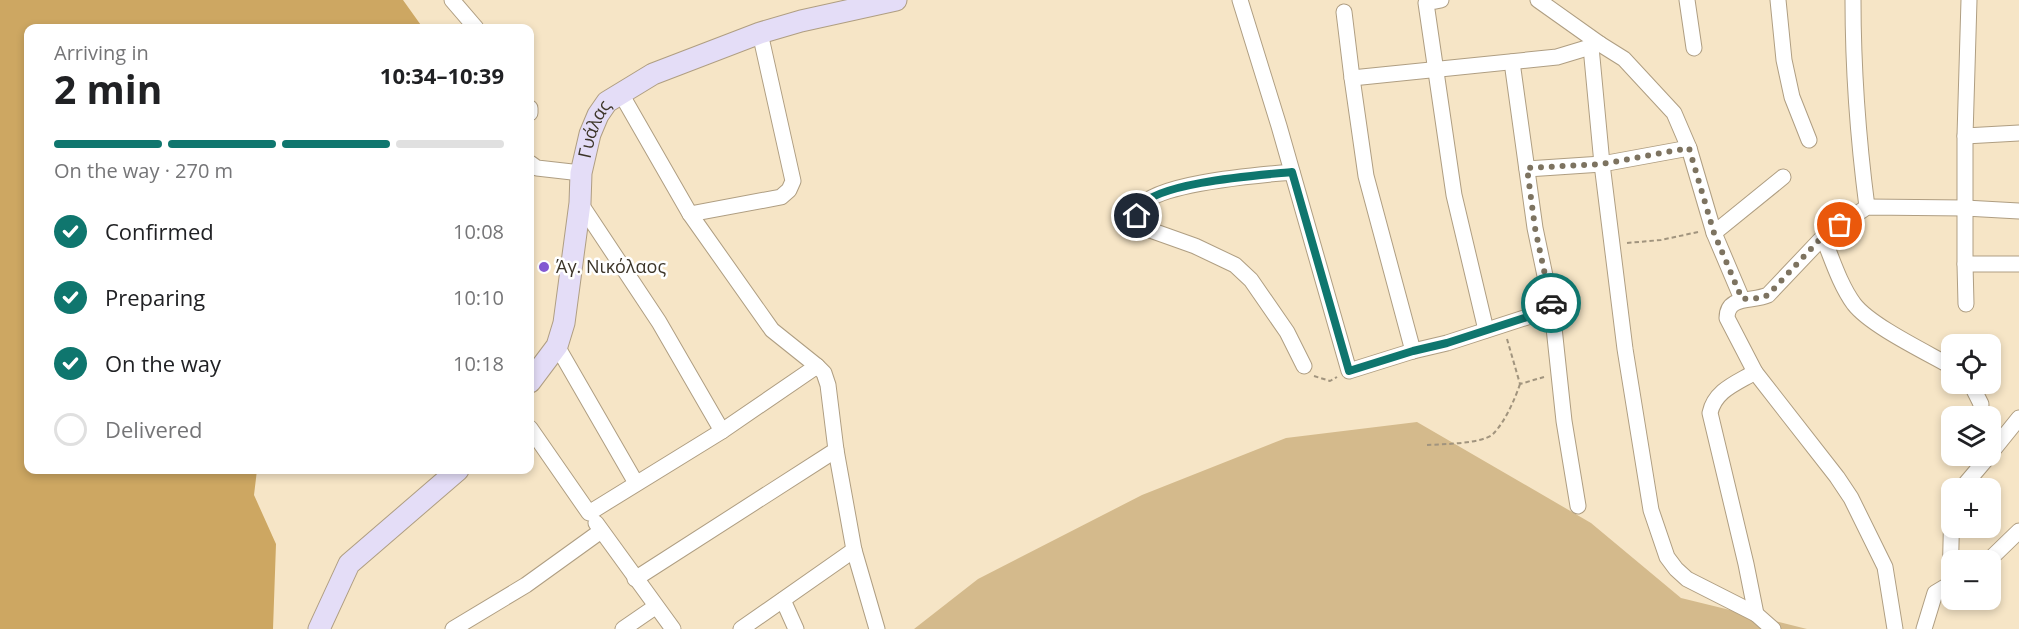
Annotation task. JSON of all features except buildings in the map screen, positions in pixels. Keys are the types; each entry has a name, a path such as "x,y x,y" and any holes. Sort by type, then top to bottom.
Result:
{"street":[{"path":"452,0 473,24"},
{"path":"1239,0 1292,172 1349,371 1447,343 1552,309"},
{"path":"1440,0 1426,3 1435,70 1454,195 1486,330"},
{"path":"1538,0 1595,45 1624,59 1674,113 1689,148 1713,231 1742,299"},
{"path":"1687,0 1695,48"},
{"path":"1778,0 1784,60 1792,97 1809,140"},
{"path":"1853,0 1853,61 1867,207"},
{"path":"1966,304 1965,136 1969,0"},
{"name":"Γυάλας","path":"534,377 557,346 564,323 580,203 581,174 590,134 598,115 607,102 653,74 760,33 883,1"},
{"path":"1344,12 1366,176 1413,351"},
{"path":"690,214 781,197 789,190 793,182 760,33"},
{"path":"1352,78 1557,57 1595,45"},
{"path":"1595,45 1602,164 1624,349 1651,510 1667,557 1676,569 1687,579 1756,614 1773,629"},
{"path":"1512,62 1535,228 1552,309 1564,421 1578,506"},
{"path":"620,92 690,214 772,330 824,373 828,385 836,450 854,550 877,629"},
{"path":"1965,136 2019,133"},
{"path":"1527,168 1602,164 1689,148"},
{"path":"534,166 581,174"},
{"path":"1292,172 1179,187 1151,198 1140,207 1137,216 1150,230 1195,246 1235,265 1251,280 1287,332 1304,366"},
{"path":"1713,231 1783,177"},
{"path":"580,203 659,322 722,431"},
{"path":"1895,629 1886,567 1851,498 1755,372 1727,318 1727,311 1732,304 1742,299 1762,298 1768,295 1822,237 1867,207 2019,211"},
{"path":"1822,237 1844,287 1855,305 1871,320 1941,361"},
{"path":"1965,264 2019,264"},
{"path":"557,346 636,483"},
{"path":"590,513 722,431 817,366"},
{"path":"1755,372 1721,392 1712,402 1710,413 1756,614"},
{"path":"2001,441 2019,418"},
{"path":"534,434 635,579 673,629"},
{"path":"635,579 836,450"},
{"path":"319,629 349,564 453,474"},
{"path":"453,629 526,585 601,531"},
{"path":"1999,550 2019,531"},
{"path":"741,629 854,550"},
{"path":"1924,629 1935,594 1941,590"},
{"path":"783,600 796,629"},
{"path":"623,629 656,607"}],"path":[{"path":"1612,245 1713,231"},
{"path":"1427,445 1479,440 1492,435 1514,401 1520,384 1503,324"},
{"path":"1304,366 1316,378 1330,381 1349,371"},
{"path":"1520,384 1560,371"}],"shaded area":[{"path":"0,0 403,0 420,24 24,24 24,474 257,474 254,495 276,544 273,629 0,629"},
{"path":"1417,422 1591,523 1681,598 1807,629 914,629 978,579 1142,495 1286,438"}],"way so far":[{"path":"1551,303 1535,228 1527,168 1602,164 1689,148 1714,233 1742,299 1762,298 1768,295 1822,237 1840,225"}],"place":[{"name":"Άγ. Νικόλαος","path":"544,267"}],"route":[{"path":"1137,216 1140,207 1151,198 1179,187 1292,172 1349,371 1447,343 1552,309 1551,303"}]}
